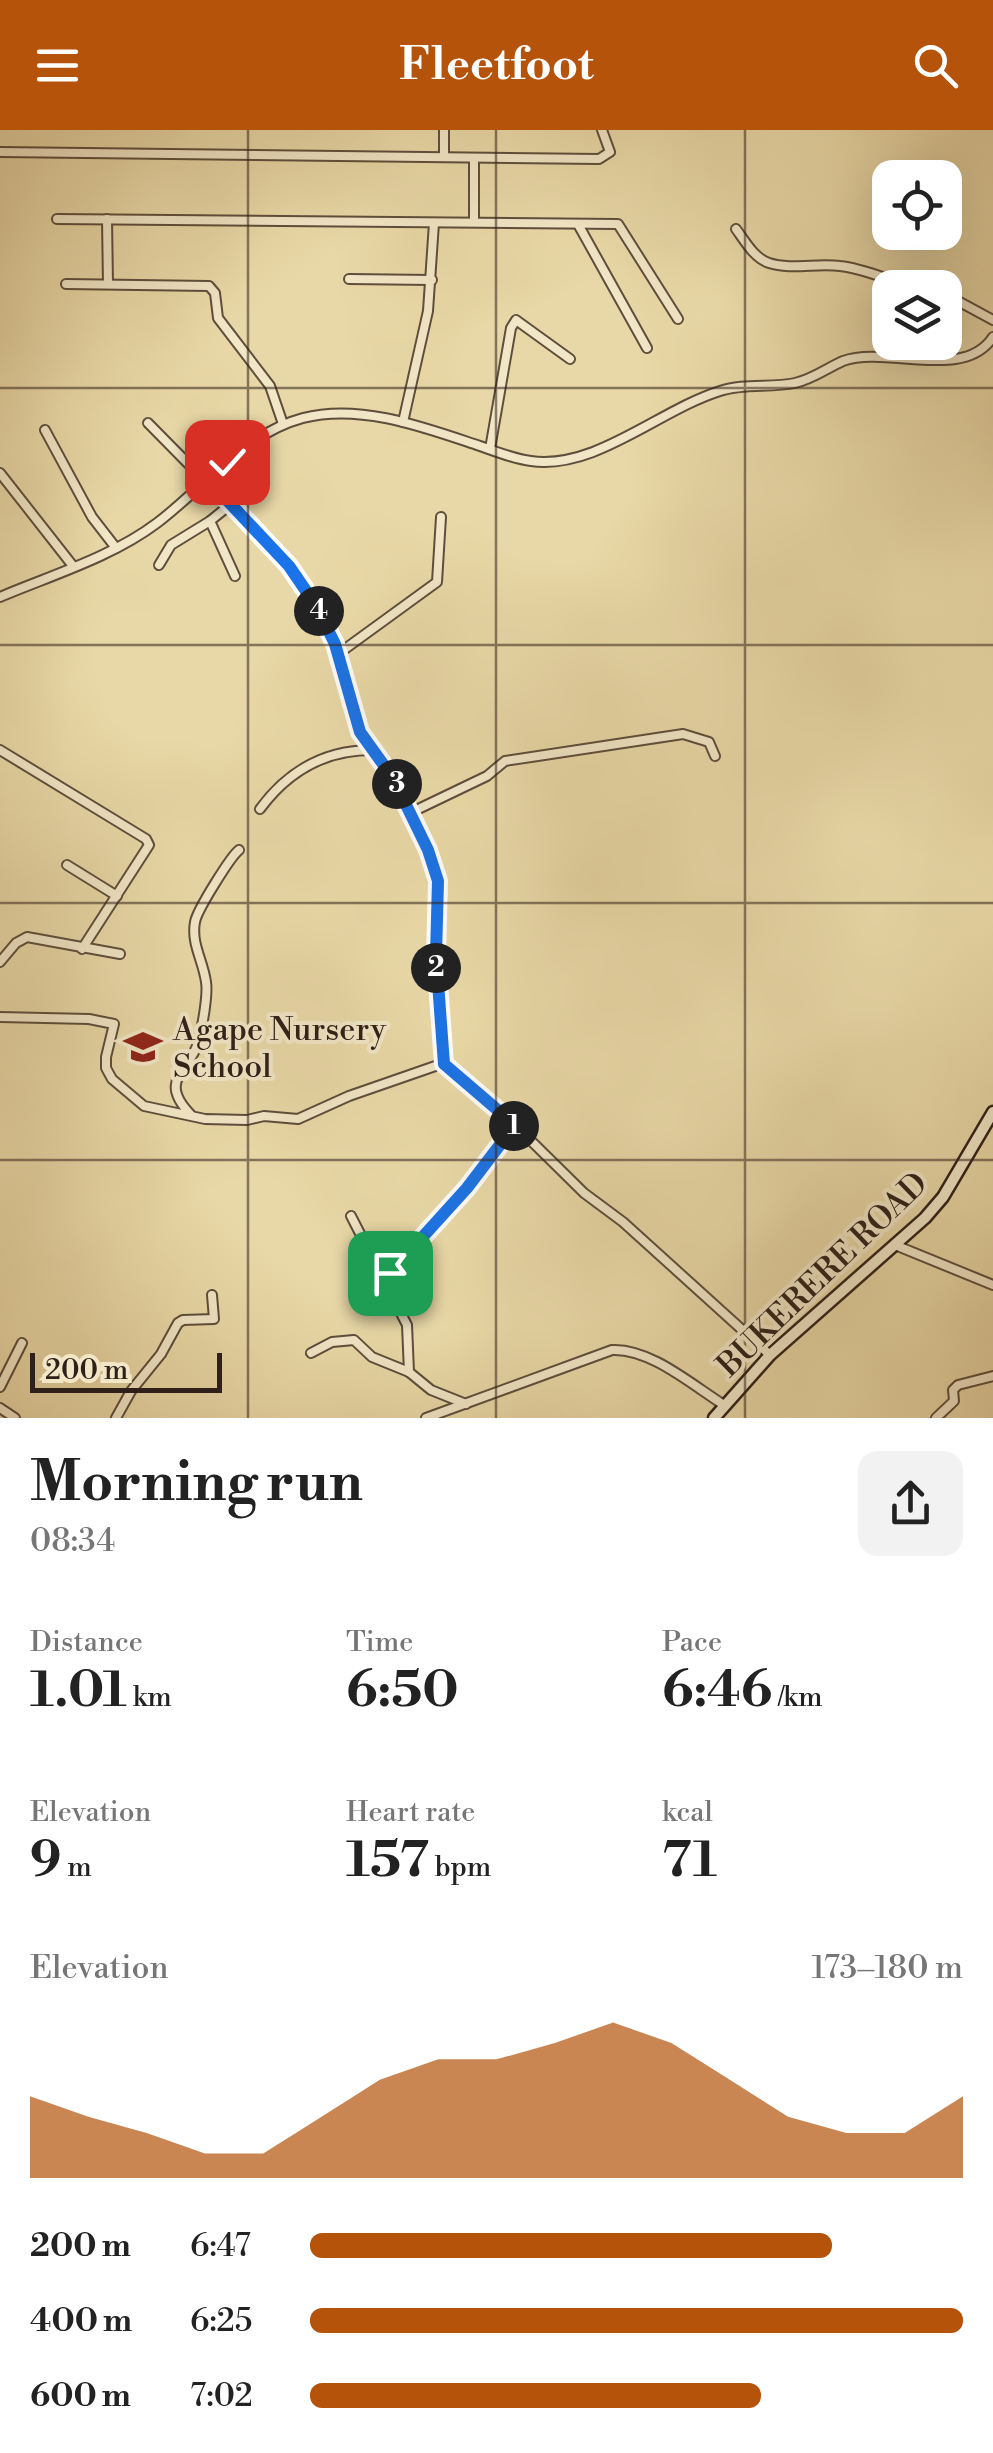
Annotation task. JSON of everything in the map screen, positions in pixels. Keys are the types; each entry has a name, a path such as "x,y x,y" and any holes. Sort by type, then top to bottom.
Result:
{"street":[{"path":"444,130 444,156"},
{"path":"0,152 599,159 610,152 602,130"},
{"path":"474,158 474,222"},
{"path":"57,219 618,224 678,319"},
{"path":"107,220 108,284"},
{"path":"403,422 412,393 432,280 434,222"},
{"path":"579,226 646,348"},
{"path":"736,230 758,257 768,263 839,266 872,274"},
{"path":"350,280 432,280"},
{"path":"66,284 210,286 218,318 270,386 283,424"},
{"path":"962,303 993,320"},
{"path":"490,449 511,328 516,320 570,359"},
{"path":"0,597 116,548 158,523 249,443 283,424 319,414 342,413 403,422 530,462 567,462 725,389 796,383 858,357 914,360 966,356 986,348 993,337"},
{"path":"148,423 289,566 317,607 338,654 360,732 412,812 438,881 436,974 444,1064 515,1125 584,1193 622,1222 770,1355"},
{"path":"45,430 92,517 116,548"},
{"path":"0,473 74,566"},
{"path":"158,565 172,545 231,504"},
{"path":"338,654 436,582 441,517"},
{"path":"210,521 235,576"},
{"path":"412,812 487,776 506,761 682,734 709,742 715,756"},
{"path":"0,750 149,844 82,948"},
{"path":"260,809 284,780 302,767 339,752 372,750"},
{"path":"190,1115 177,1099 176,1077 198,1048 208,997 194,943 194,924 198,910 239,850"},
{"path":"67,865 117,896"},
{"path":"0,962 16,943 28,938 120,954"},
{"path":"0,1017 89,1019 114,1024 106,1057 112,1079 144,1106 224,1120 264,1116 298,1120 349,1096 444,1064"},
{"name":"BUKERERE ROAD","path":"714,1418 770,1355 925,1218 993,1112"},
{"path":"382,1281 467,1188 515,1125"},
{"path":"352,1216 407,1325 409,1372"},
{"path":"895,1245 993,1285"},
{"path":"116,1418 178,1323 214,1320 212,1296"},
{"path":"312,1353 332,1342 354,1340 372,1357 409,1372 431,1390 466,1404"},
{"path":"0,1387 22,1342"},
{"path":"426,1418 594,1355 627,1349 724,1405"},
{"path":"936,1418 954,1401 953,1390 958,1385 993,1376"},
{"path":"0,1408 15,1418"}],"place":[{"name":"Agape Nursery School","path":"143,1047"}],"route":[{"path":"227,462 208,480 289,566 317,607 335,644 360,732 393,778 428,850 438,881 436,956 444,1064 515,1125 467,1188 390,1273"}]}
